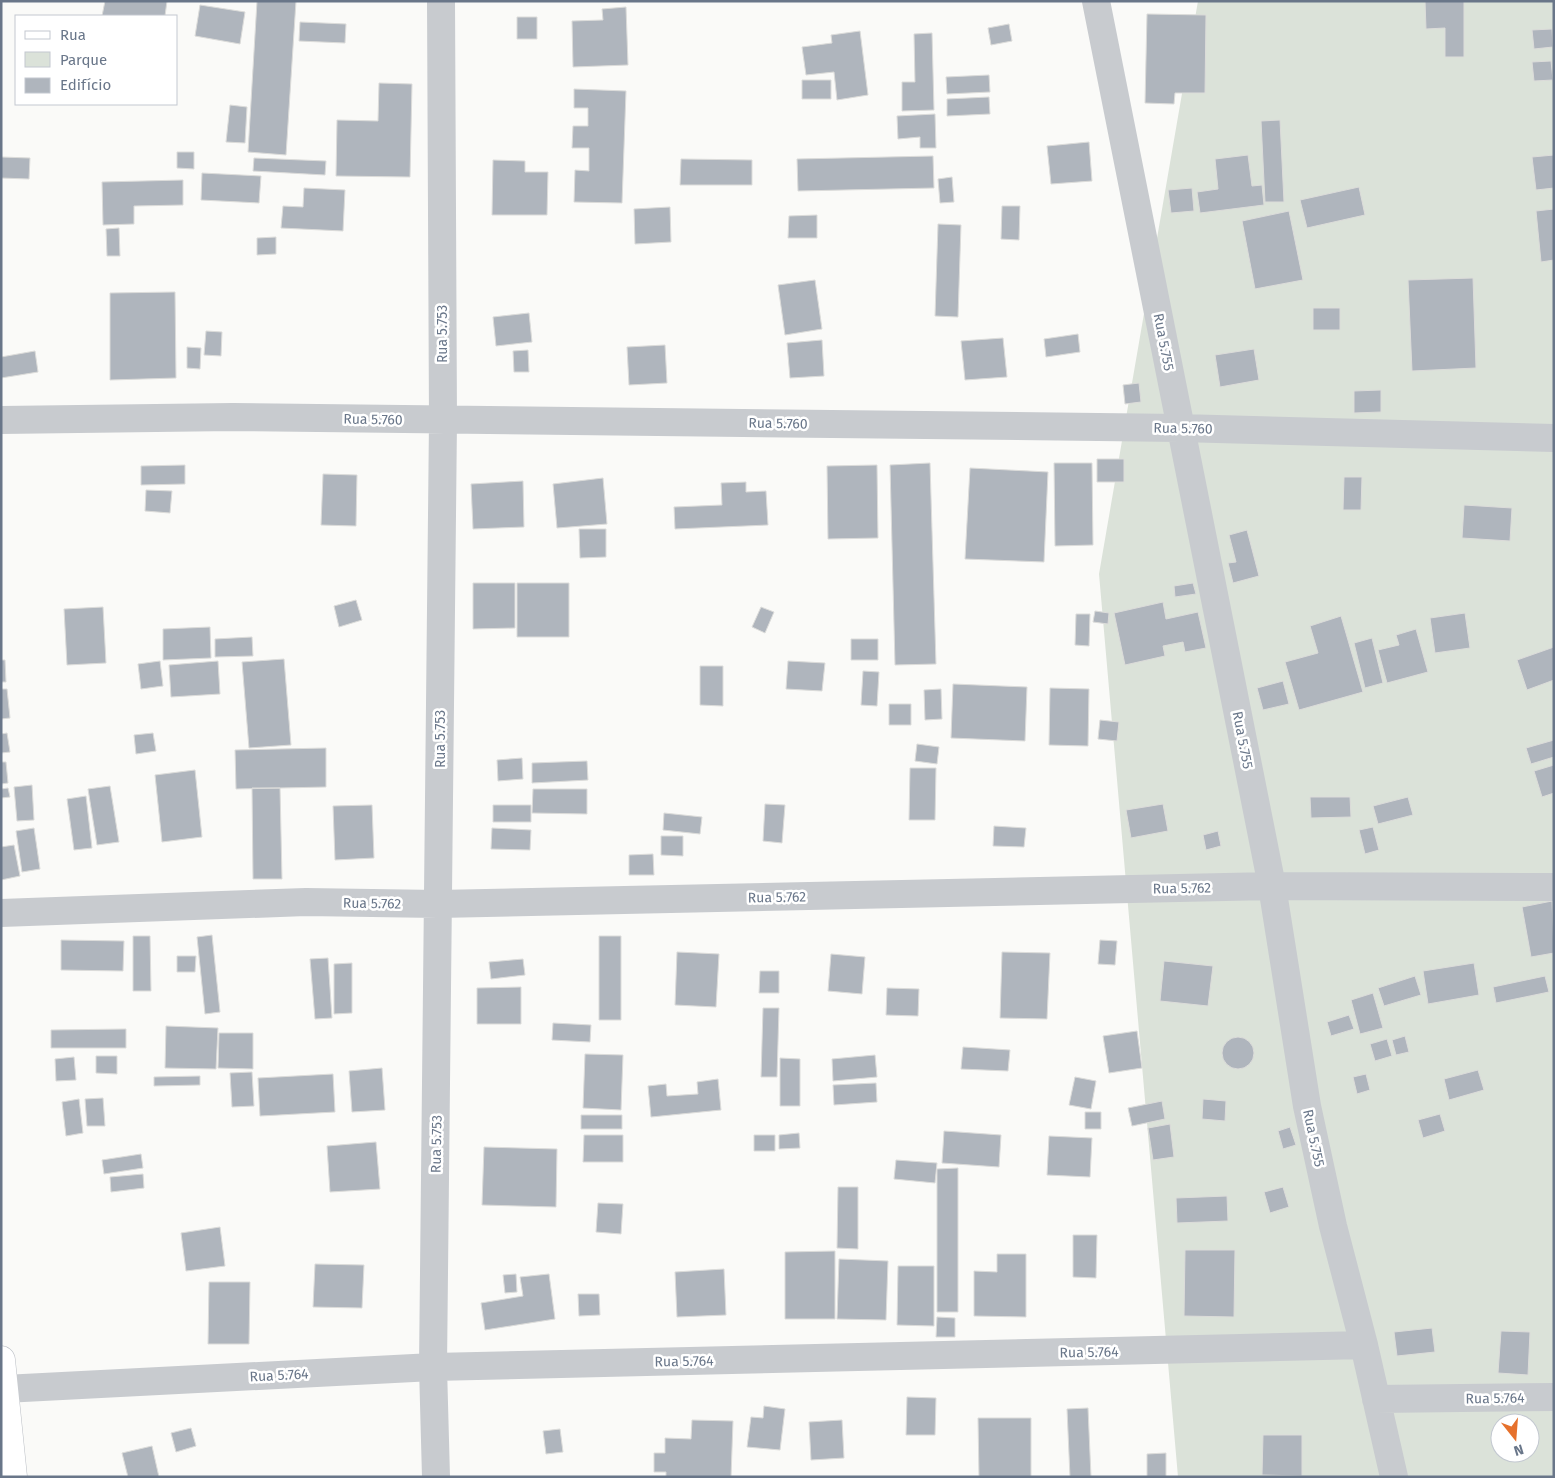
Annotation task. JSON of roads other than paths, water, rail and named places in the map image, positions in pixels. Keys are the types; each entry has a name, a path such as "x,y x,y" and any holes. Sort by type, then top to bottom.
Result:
{"main road":[{"path":"1,1360 14,1477"}],"street":[{"name":"Rua 5.753","path":"436,1477 433,1367 442,420 441,1"},
{"name":"Rua 5.755","path":"1096,1 1272,886 1308,1106 1332,1226 1364,1345 1394,1477"},
{"name":"Rua 5.760","path":"1,420 233,417 1180,428 1554,438"},
{"name":"Rua 5.762","path":"1,913 306,902 438,904 1272,886 1554,887"},
{"name":"Rua 5.764","path":"4,1389 433,1367 1364,1345"},
{"name":"Rua 5.764","path":"1376,1399 1554,1397"}]}
